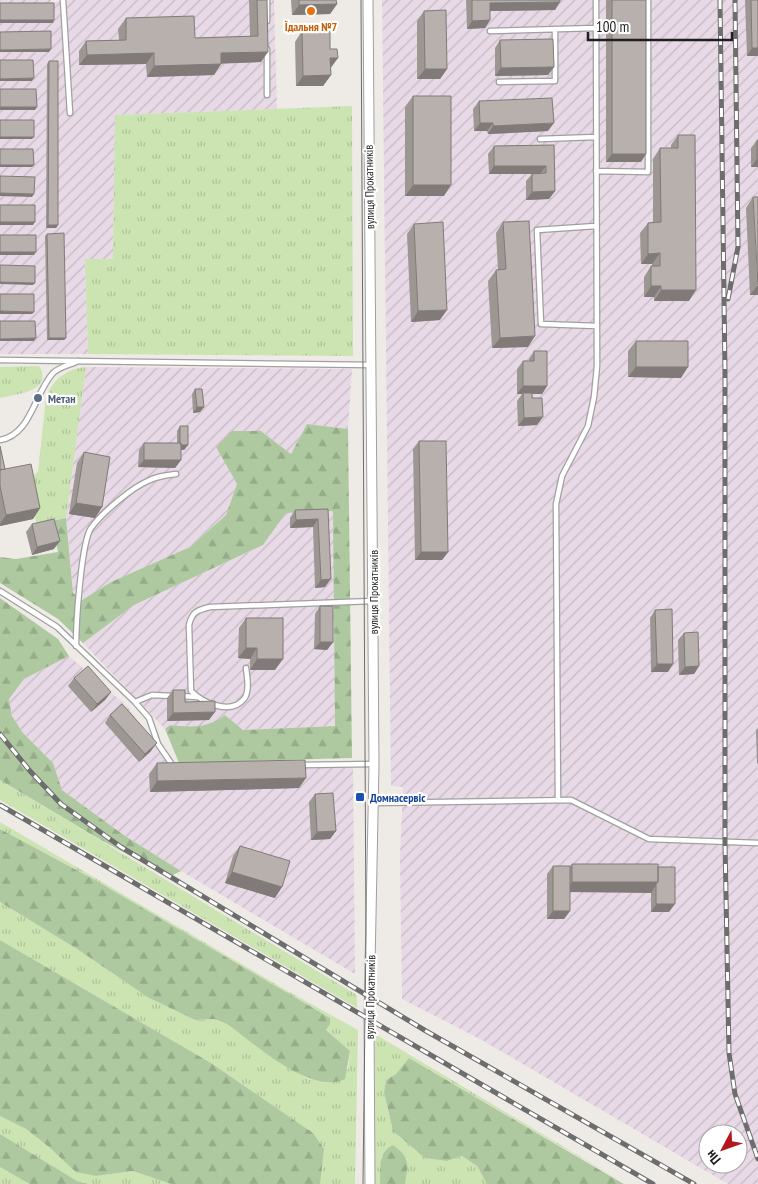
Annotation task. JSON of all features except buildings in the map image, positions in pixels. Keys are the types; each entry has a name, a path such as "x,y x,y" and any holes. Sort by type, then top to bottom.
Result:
{"street":[{"name":"вулиця Прокатників","path":"368,0 374,764 369,1017 370,1184"}],"lane":[{"path":"63,0 70,112"},
{"path":"267,0 267,28"},
{"path":"558,800 556,504 562,476 588,426 597,366 596,0"},
{"path":"596,171 648,172 648,0"},
{"path":"490,31 596,28"},
{"path":"499,82 555,81 555,29"},
{"path":"267,38 267,95"},
{"path":"540,139 596,137"},
{"path":"596,226 537,230 541,324 596,326"},
{"path":"0,360 371,365"},
{"path":"0,440 10,438 22,430 41,390 55,371 79,361"},
{"path":"76,646 77,606 85,544 90,529 116,504 142,484 151,479 176,474"},
{"path":"0,591 57,627 135,702 149,718 158,744 174,768 184,768"},
{"path":"246,668 248,689 244,700 227,706 213,705 197,697 191,691 189,626 191,616 197,610 210,607 373,601"},
{"path":"135,702 160,695 197,697"},
{"path":"292,766 374,764"},
{"path":"374,803 572,800 649,839 758,843"}],"shaded area":[{"path":"0,0 51,0 52,2 67,0 274,0 277,109 115,115 113,259 85,259 88,354 0,354"},
{"path":"382,0 758,0 758,1184 728,1184 711,1174 748,1174 748,1124 698,1124 698,1166 480,1039 402,999 400,857 403,787 391,786"},
{"path":"86,367 352,369 348,429 307,424 291,454 261,431 216,447 237,484 226,515 190,547 111,582 82,600 73,593 66,518"},
{"path":"334,511 335,726 243,730 225,715 214,723 197,727 170,725 165,729 83,643 134,605 263,545 286,513"},
{"name":"Домнасервіс","path":"69,656 128,707 173,772 353,767 355,974 125,836 62,790 53,763 23,733 12,716 9,699 24,679"}],"green space":[{"path":"352,106 353,356 88,354 85,259 113,259 115,115"},
{"path":"39,366 43,374 42,381 38,386 24,393 0,398 0,367"},
{"path":"86,367 66,518 36,523 30,478 38,472 46,397 57,380 67,372"},
{"path":"307,424 348,429 352,758 179,763 165,729 170,725 205,725 225,715 243,730 335,726 333,511 286,513 263,545 134,605 83,643 58,619 0,583 0,557 16,559 58,552 51,521 66,518 73,593 82,600 111,582 190,547 226,515 237,484 216,447 232,431 261,431 291,454"},
{"path":"0,598 58,639 69,656 24,679 9,699 12,716 23,733 53,763 62,790 125,836 181,871 169,877 99,839 0,780"},
{"path":"0,780 357,995 357,1008 0,800"},
{"path":"0,822 284,989 358,1030 355,1184 320,1184 313,1133 211,1063 0,940 0,902 77,949 149,998 195,1020 214,1019 227,1024 308,1079 331,1081 348,1069 350,1051 326,1030 330,1018 95,880 0,829"},
{"path":"0,829 95,880 330,1018 330,1024 326,1030 350,1051 345,1079 331,1082 316,1080 300,1074 283,1065 227,1024 214,1019 195,1020 149,998 77,949 0,902"},
{"path":"0,940 211,1063 313,1133 324,1149 320,1184 171,1184 133,1171 96,1176 76,1172 26,1129 0,1116"},
{"path":"375,1034 626,1184 409,1058 396,1074 386,1080 384,1092 393,1131 425,1158 447,1161 462,1156 477,1166 487,1184 405,1184 407,1159 381,1156 380,1184 374,1184"},
{"path":"409,1058 624,1184 487,1184 477,1166 462,1156 447,1161 425,1158 393,1131 384,1092 386,1080 396,1074"},
{"path":"0,1116 26,1129 58,1155 96,1176 133,1171 171,1184 88,1184 77,1181 0,1134"},
{"path":"0,1134 77,1181 88,1184 30,1184 26,1182 0,1167"},
{"path":"393,1145 403,1154 407,1162 405,1184 380,1184 382,1157 384,1152"},
{"path":"0,1167 26,1182 30,1184 0,1184"}],"tram line":[{"path":"361,0 366,933 363,1184"}],"railway":[{"path":"720,0 725,373 725,843 729,1053 735,1094 758,1159"},
{"path":"728,299 738,247 735,0"},
{"path":"0,734 30,771 61,804 121,847 426,1031 694,1184"},
{"path":"0,805 653,1184"}],"place":[{"name":"Їдальня №7","path":"311,11"},
{"name":"Метан","path":"38,398"},
{"name":"Домнасервіс","path":"360,797"}]}
